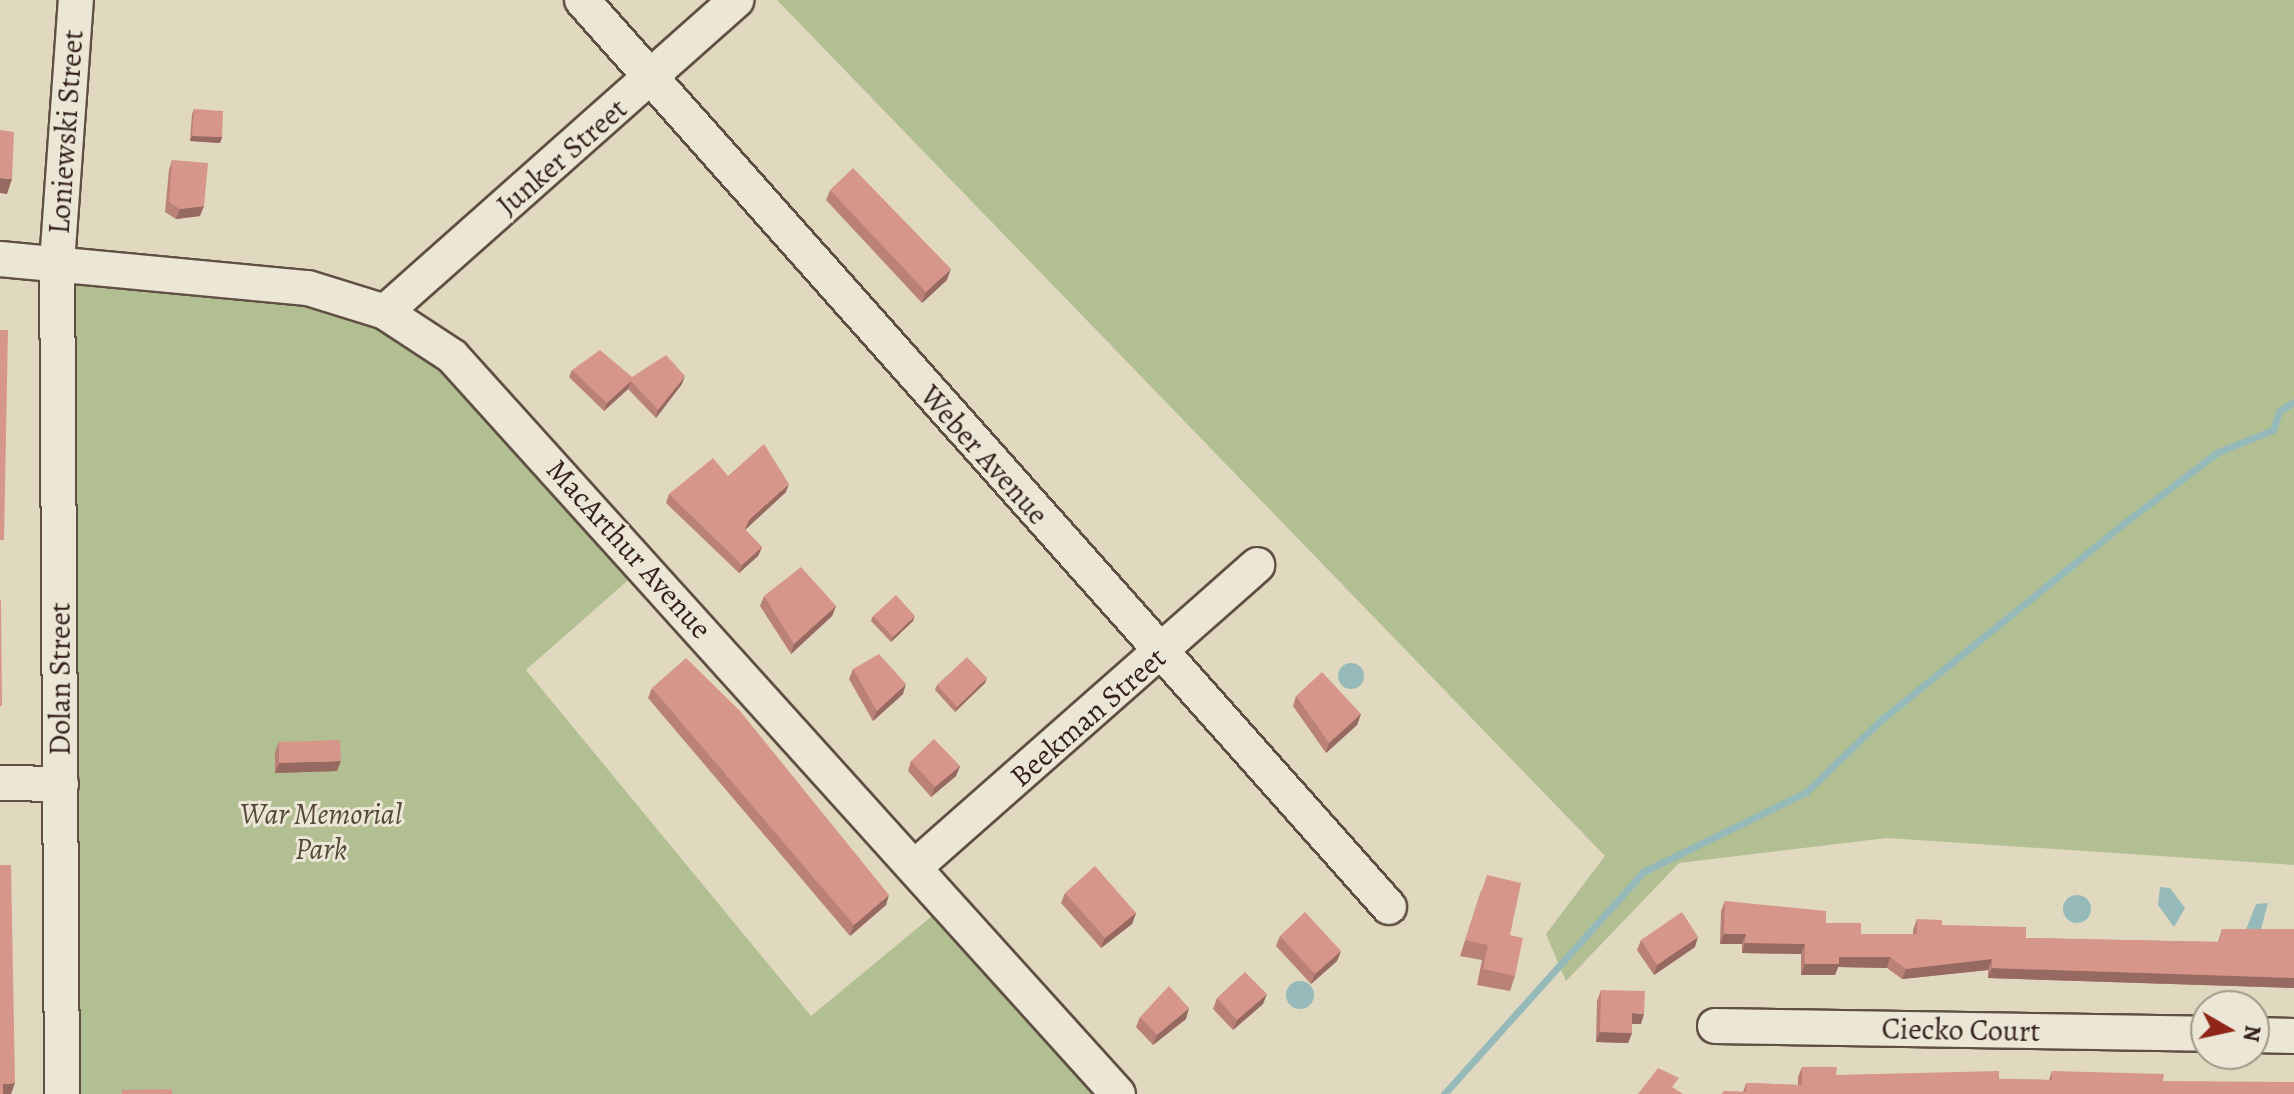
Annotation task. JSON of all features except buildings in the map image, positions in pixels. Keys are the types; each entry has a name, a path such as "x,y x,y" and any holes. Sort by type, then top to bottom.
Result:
{"street":[{"name":"Loniewski Street","path":"57,263 76,0"},
{"name":"Weber Avenue","path":"582,0 1160,654 1389,907"},
{"name":"Junker Street","path":"385,312 737,0"},
{"name":"MacArthur Avenue","path":"0,259 308,288 385,312 452,356 916,866 1118,1094"},
{"name":"Dolan Street","path":"57,263 62,1094"},
{"name":"Beekman Street","path":"916,866 1160,654 1257,565"},
{"path":"0,783 61,784"},
{"name":"Ciecko Court","path":"1715,1026 2190,1034"},
{"path":"2270,1035 2294,1036"}],"green space":[{"path":"777,0 2294,0 2294,865 1887,838 1679,863 1566,981 1546,934 1605,856"},
{"name":"War Memorial Park","path":"57,263 385,312 644,566 526,670 811,1016 949,902 1118,1094 62,1094"}],"water":[{"path":"1351,663 1360,667 1364,676 1360,685 1351,689 1342,685 1338,676 1342,667"},
{"path":"2160,887 2170,888 2185,908 2174,927 2158,905"},
{"path":"2077,895 2087,899 2091,909 2087,919 2077,923 2067,919 2063,909 2067,899"},
{"path":"2268,903 2261,929 2245,932 2256,904"},
{"path":"1300,981 1310,985 1314,995 1310,1005 1300,1009 1290,1005 1286,995 1290,985"}],"waterway":[{"path":"1444,1094 1643,872 1806,792 1881,720 2128,520 2218,452 2273,430 2279,411 2294,402"}]}
